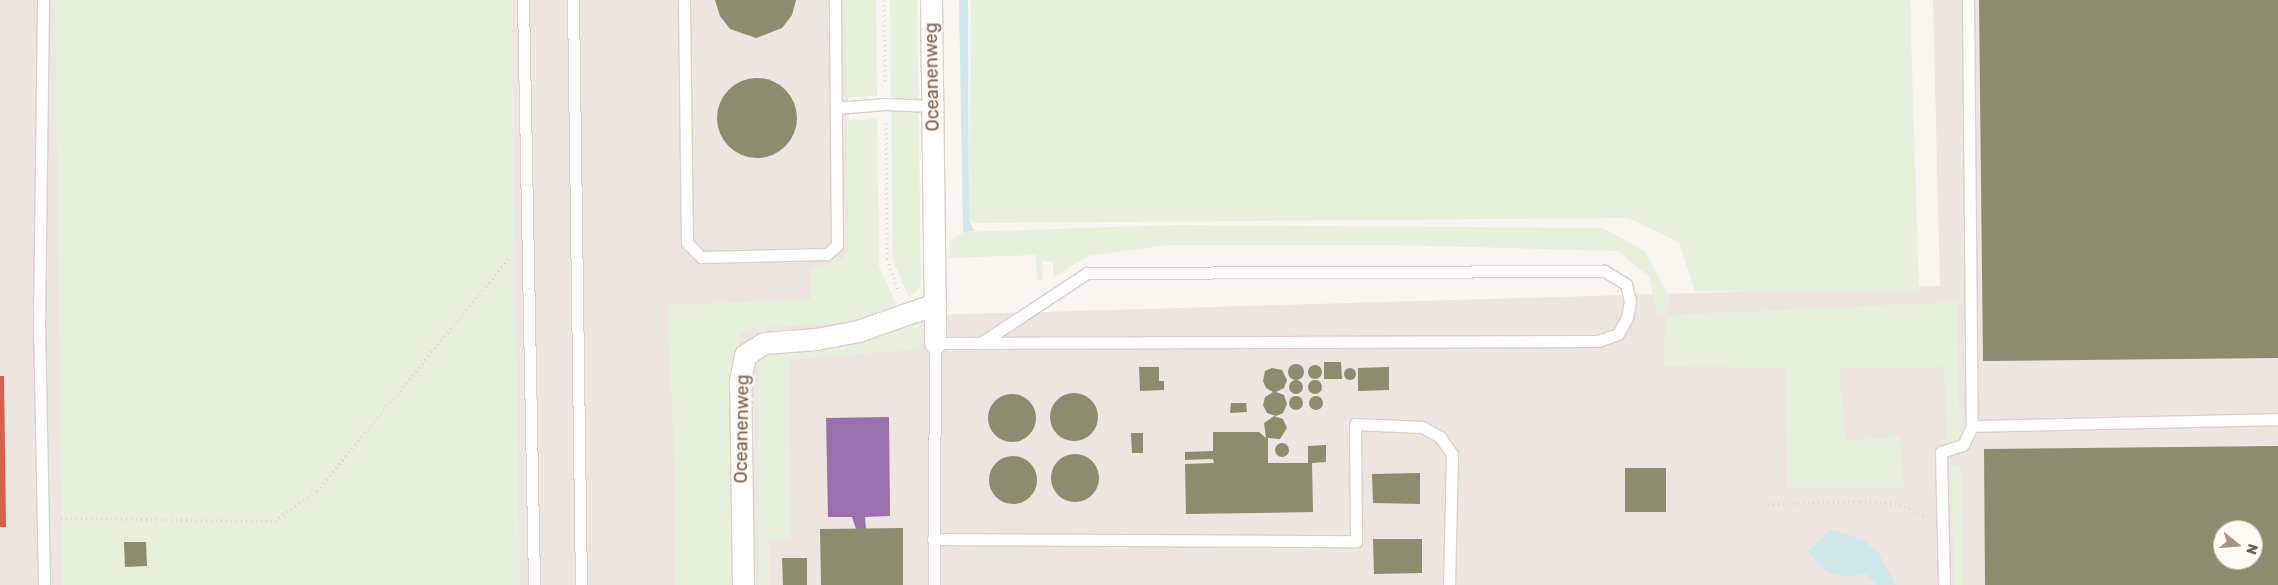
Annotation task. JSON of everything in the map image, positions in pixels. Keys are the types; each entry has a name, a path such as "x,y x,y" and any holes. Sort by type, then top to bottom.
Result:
{"street":[{"name":"Oceanenweg","path":"931,0 935,343"},
{"name":"Oceanenweg","path":"743,585 740,381 745,354 764,342 816,339 858,331 935,304"}],"lane":[{"path":"43,0 39,322 44,585"},
{"path":"523,0 534,585"},
{"path":"573,0 581,585"},
{"path":"684,0 688,243 702,257 827,254 837,245 835,0"},
{"path":"1944,585 1941,452 1962,445 1972,426 1968,0"},
{"path":"836,108 886,104 932,106"},
{"path":"934,585 935,343 981,343 1598,340 1618,334 1627,318 1630,301 1626,284 1604,271 1087,273 981,343"},
{"path":"1972,426 2278,419"},
{"path":"933,538 1356,541 1355,424 1422,427 1440,437 1452,454 1449,585"}],"path":[{"path":"884,0 887,259 889,272 908,313"},
{"path":"43,518 275,521 317,491 526,238"},
{"path":"1768,504 1860,501 1900,504 1943,528"}],"shaded area":[{"path":"0,0 847,0 851,300 718,312 715,585 0,585"},
{"path":"1933,0 2278,0 2278,585 731,585 727,321 1940,286"}],"green space":[{"path":"55,0 512,0 520,585 62,585"},
{"path":"845,0 876,0 877,96 847,97"},
{"path":"890,0 917,0 921,287 909,297 893,261"},
{"path":"971,0 1910,0 1919,293 1695,291 1679,242 1628,218 973,223 969,219"},
{"path":"877,119 879,267 897,305 847,323 751,328 741,332 736,347 740,585 675,585 675,472 667,305 811,299 811,267 840,262 848,252 847,120"},
{"path":"1176,225 1603,228 1645,251 1670,299 1666,315 1657,313 1649,277 1618,251 1393,245 1169,245 1088,256 1053,278 1053,262 1042,261 1043,280 1037,280 1036,255 948,258 950,241 963,232"},
{"path":"1957,302 1960,441 1947,439 1944,367 1839,368 1846,440 1900,437 1904,487 1787,488 1785,368 1663,366 1666,315"},
{"path":"921,323 921,349 789,360 791,540 769,540 770,585 759,585 759,349 867,337"},
{"path":"1951,465 1961,466 1963,585 1954,585"}],"water":[{"path":"959,0 968,0 969,219 974,231 963,232"},
{"path":"1831,529 1863,540 1878,552 1896,585 1876,585 1867,574 1844,577 1826,571 1808,552"}],"building: Shops":[{"path":"0,376 4,376 6,527 0,527"}],"building: Offices":[{"path":"889,417 890,516 865,517 866,529 856,529 852,517 828,517 826,418"}],"building: Industry":[{"path":"715,0 796,0 792,15 782,28 756,38 730,29 720,16"},
{"path":"1979,0 2278,0 2278,358 1983,361"},
{"path":"757,78 772,81 785,90 794,103 797,118 794,133 785,146 772,155 757,158 742,155 729,146 720,133 717,118 720,103 729,90 742,81"},
{"path":"1324,362 1341,362 1342,379 1324,379"},
{"path":"1296,364 1304,372 1296,380 1288,372"},
{"path":"1312,365 1318,365 1322,372 1318,379 1312,379 1308,375 1308,369"},
{"path":"1139,367 1159,367 1159,381 1164,381 1164,390 1140,391"},
{"path":"1389,367 1389,390 1358,391 1358,368"},
{"path":"1272,368 1282,370 1287,380 1284,388 1276,392 1284,395 1287,404 1283,413 1276,416 1267,413 1263,405 1265,397 1273,392 1266,388 1263,381 1265,371"},
{"path":"1350,368 1356,374 1350,380 1344,374"},
{"path":"1296,380 1301,382 1303,387 1301,392 1296,394 1291,392 1289,387 1291,382"},
{"path":"1312,380 1318,380 1322,387 1318,394 1312,394 1308,390 1308,384"},
{"path":"1074,393 1083,395 1091,400 1096,408 1098,417 1096,426 1091,434 1083,439 1074,441 1065,439 1057,434 1052,426 1050,417 1052,408 1057,400 1065,395"},
{"path":"1012,394 1021,396 1029,401 1034,409 1036,418 1034,427 1029,435 1021,440 1012,442 1003,440 995,435 990,427 988,418 990,409 995,401 1003,396"},
{"path":"1296,396 1301,398 1303,403 1301,408 1296,410 1291,408 1289,403 1291,398"},
{"path":"1313,396 1319,396 1323,403 1319,410 1313,410 1309,406 1309,400"},
{"path":"1231,403 1246,403 1247,412 1230,413"},
{"path":"1274,416 1283,419 1287,428 1280,439 1268,438 1268,463 1308,463 1308,446 1326,445 1326,462 1312,463 1313,512 1186,514 1185,464 1214,463 1213,459 1185,460 1185,452 1213,451 1213,432 1259,432 1266,438 1264,423"},
{"path":"1131,433 1143,433 1143,453 1132,453"},
{"path":"1279,443 1285,443 1289,450 1285,457 1279,457 1275,453 1275,447"},
{"path":"2278,446 2278,585 1985,585 1984,449"},
{"path":"1070,454 1080,454 1092,461 1099,473 1099,483 1092,495 1080,502 1070,502 1062,498 1055,491 1051,483 1051,473 1055,465 1062,458"},
{"path":"1013,456 1022,458 1030,463 1035,471 1037,480 1035,489 1030,497 1022,502 1013,504 1004,502 996,497 991,489 989,480 991,471 996,463 1004,458"},
{"path":"1625,468 1666,468 1666,512 1625,512"},
{"path":"1420,473 1420,504 1373,503 1372,474"},
{"path":"903,528 903,585 821,585 820,529"},
{"path":"1373,539 1422,539 1422,573 1374,574"},
{"path":"124,542 146,542 147,566 125,567"},
{"path":"782,558 807,558 807,585 783,585"}]}
